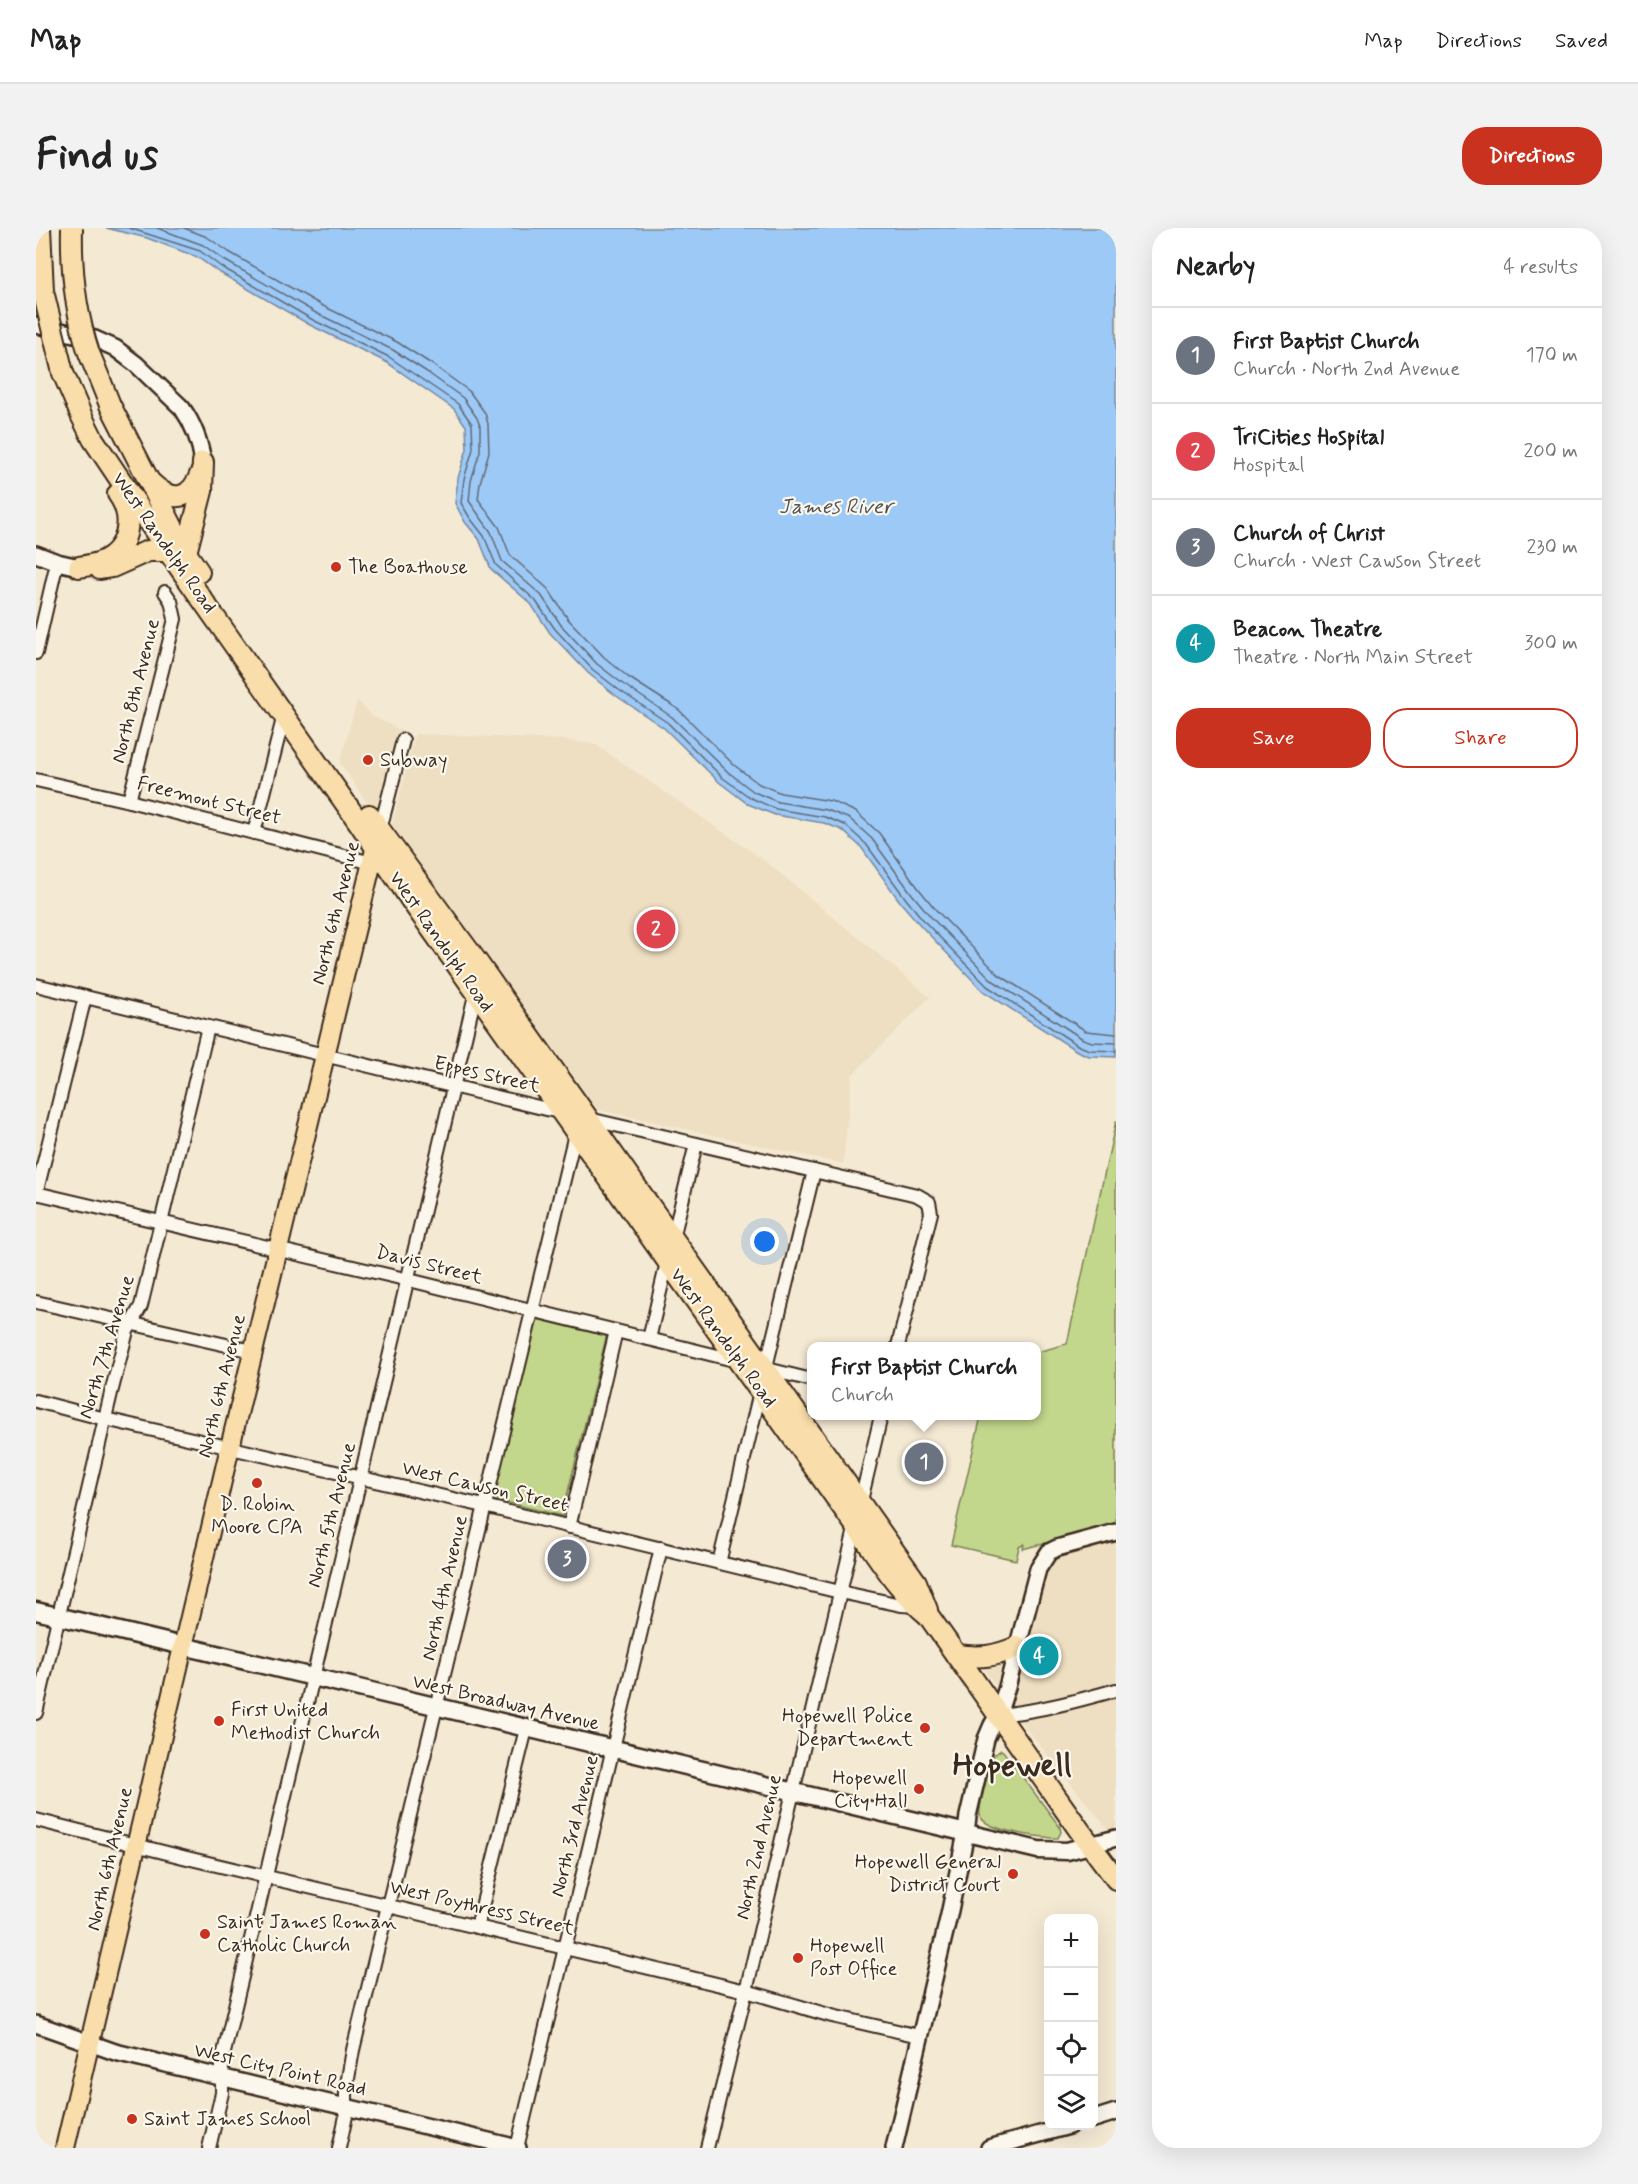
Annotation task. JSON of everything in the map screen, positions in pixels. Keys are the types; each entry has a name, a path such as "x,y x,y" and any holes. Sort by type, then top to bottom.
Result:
{"highway":[{"name":"West Randolph Road","path":"40,228 43,291 63,374 93,439 177,552 476,993 562,1113 581,1125 673,1238 916,1582 924,1609"},
{"name":"West Randolph Road","path":"72,228 76,292 89,351 110,405 148,481 177,552 284,715 376,846 477,962 667,1261 856,1526 924,1609 1116,1879"},
{"path":"79,567 99,563 114,552 125,537 128,522 128,514 123,501 86,445 82,417"},
{"path":"148,481 167,495 187,494 196,483 203,462"},
{"path":"79,567 104,569 142,553 177,552 202,491 203,462"},
{"path":"956,1655 978,1658 997,1656 1017,1647"}],"main road":[{"name":"North 6th Avenue","path":"65,2148 230,1447 376,846"},
{"name":"West Broadway Avenue","path":"36,1611 1038,1850 1067,1851 1090,1845"}],"street":[{"path":"36,325 96,339 125,355 182,408 196,431 203,462"},
{"path":"36,554 79,567"},
{"path":"36,653 57,562"},
{"name":"North 8th Avenue","path":"129,801 175,619 171,601 165,592"},
{"path":"254,833 284,715"},
{"name":"North 6th Avenue","path":"376,846 403,740"},
{"name":"Freemont Street","path":"36,780 254,833 376,846"},
{"name":"North 5th Avenue","path":"209,2148 222,2093 222,2061 454,1088 476,993 477,962"},
{"name":"Eppes Street","path":"36,985 562,1113"},
{"path":"36,1193 85,997"},
{"name":"North 7th Avenue","path":"36,1713 127,1331 141,1306 208,1027"},
{"path":"581,1125 696,1144 917,1195 929,1202 931,1213 899,1342"},
{"name":"North 4th Avenue","path":"339,2148 344,2126 346,2090 353,2050 532,1310 581,1125"},
{"path":"649,1339 696,1144"},
{"path":"719,1563 814,1171"},
{"name":"Davis Street","path":"36,1193 409,1280 807,1379"},
{"path":"36,1302 253,1351"},
{"path":"569,1527 616,1331"},
{"name":"West Cawson Street","path":"36,1401 840,1592 924,1609"},
{"name":"North 2nd Avenue","path":"707,2148 881,1420"},
{"path":"894,2148 949,1916 968,1815 986,1739 998,1715 1038,1569 1049,1552 1116,1532"},
{"path":"1038,1569 1056,1558 1116,1542"},
{"name":"North 3rd Avenue","path":"518,2148 661,1548"},
{"path":"998,1715 1063,1705 1116,1690"},
{"path":"477,1927 526,1729"},
{"name":"West Poythress Street","path":"36,1820 746,1991 832,2016 919,2036"},
{"path":"1090,1845 1116,1838"},
{"name":"West City Point Road","path":"36,2024 115,2052 518,2148"},
{"path":"1098,2118 1116,2112"},
{"path":"989,2148 1054,2130"}],"shaded area":[{"path":"357,700 372,716 400,730 379,807 376,810 372,810 340,763"},
{"path":"415,734 566,740 596,745 764,860 930,997 852,1075 843,1164 590,1108 515,998 392,826"},
{"path":"1116,1524 1116,1839 1023,1725 967,1645 983,1650 1013,1642 1039,1545"}],"green space":[{"path":"1116,1121 1116,1524 1023,1549 1024,1544 1019,1547 1016,1560 951,1545 980,1420 1041,1420 1041,1351 1067,1344"},
{"path":"537,1317 607,1334 562,1516 493,1499"},
{"path":"1001,1750 1060,1827 1061,1832 1058,1838 1012,1832 990,1825 983,1820 980,1815 982,1794 993,1756"}],"water":[{"name":"James River","path":"106,228 1116,228 1116,1057 1089,1056 1077,1051 983,991 921,926 901,903 861,847 842,830 824,823 775,815 748,804 719,782 664,728 615,695 588,673 550,633 531,604 491,569 479,539 465,522 455,503 458,478 467,449 466,426 454,409 386,362 310,325 197,257 147,238"}],"place":[{"name":"The Boathouse","path":"336,567"},
{"name":"Subway","path":"368,760"},
{"name":"TriCities Hospital","path":"656,929"},
{"name":"First Baptist Church","path":"924,1462"},
{"name":"D. Robin Moore CPA","path":"257,1483"},
{"name":"Church of Christ","path":"567,1559"},
{"name":"Beacon Theatre","path":"1039,1656"},
{"name":"First United Methodist Church","path":"219,1721"},
{"name":"Hopewell Police Department","path":"925,1728"},
{"name":"Hopewell City Hall","path":"919,1789"},
{"name":"Hopewell General District Court","path":"1013,1874"},
{"name":"Saint James Roman Catholic Church","path":"205,1934"},
{"name":"Hopewell Post Office","path":"798,1958"},
{"name":"Saint James School","path":"132,2119"}],"district":[{"name":"Hopewell","path":"1012,1766"}]}
